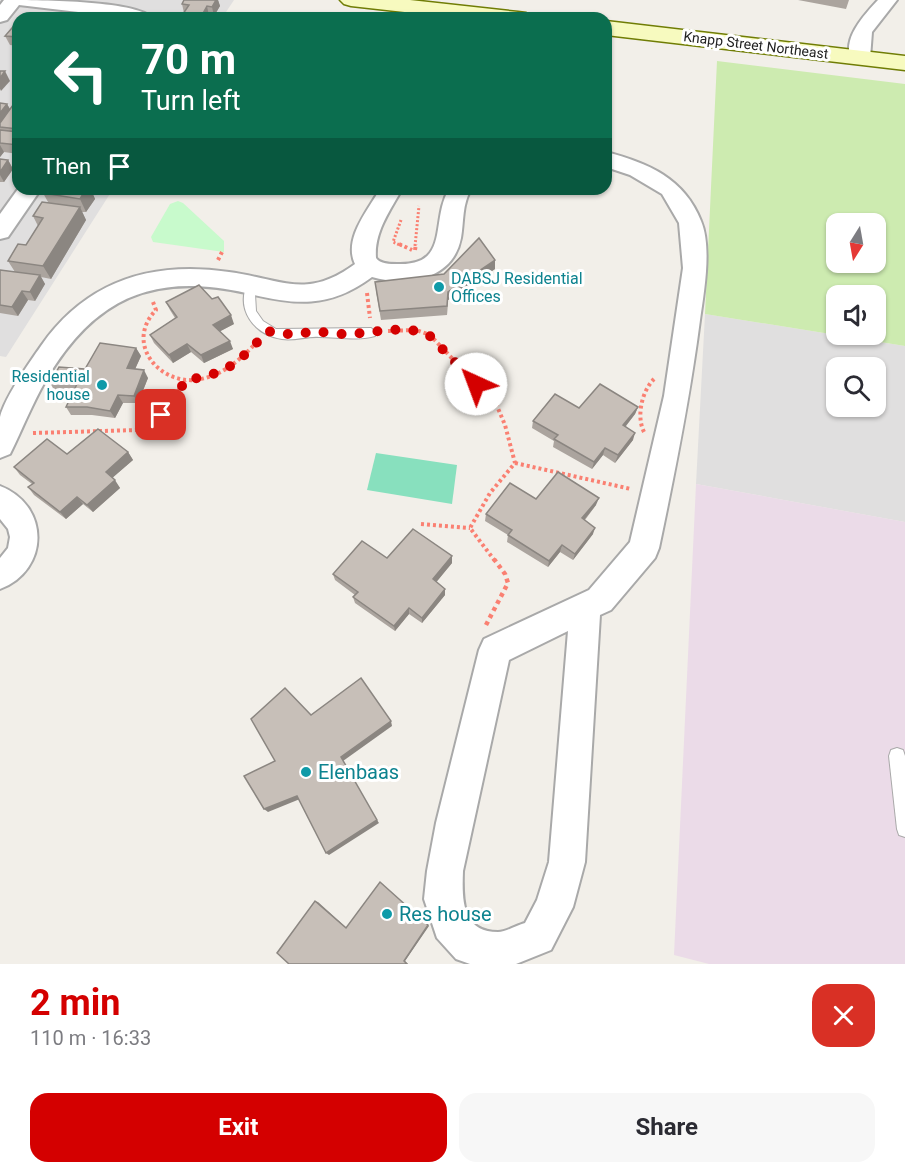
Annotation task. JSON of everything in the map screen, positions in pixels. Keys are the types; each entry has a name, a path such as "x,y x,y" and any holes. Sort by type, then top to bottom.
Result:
{"main road":[{"path":"351,0 432,12"},
{"name":"Knapp Street Northeast","path":"612,29 905,63"}],"street":[{"path":"0,16 14,0"},
{"path":"21,0 131,12"},
{"path":"860,58 859,44 863,28 888,0"},
{"path":"585,608 567,862 554,907 538,937 499,951 470,945 450,926 443,899 445,871 454,823 495,650 600,600 644,548 677,396 694,268 691,223 670,189 638,170 612,161"},
{"path":"0,231 26,195"},
{"path":"367,276 363,260 364,241 388,195"},
{"path":"0,446 21,400 67,330 81,314 118,290 163,278 210,277 306,293 321,292 382,272 408,274 420,271 440,260 448,240 452,202 456,195"},
{"path":"0,499 24,531 24,545 17,560 0,575"}],"lane":[{"path":"252,285 248,304 251,315 268,331 281,335 318,332 371,333"},
{"path":"897,756 905,828"}],"path":[{"path":"404,213 393,242 415,252 419,206"},
{"path":"367,276 371,333 407,330 429,335 502,413 515,463"},
{"path":"156,310 143,327 142,345 158,367 170,375 185,380 219,373 235,365 268,331"},
{"path":"31,433 138,430 152,424 161,415 179,392 185,380"},
{"path":"26,439 35,426"},
{"path":"515,463 573,478 642,491"},
{"path":"470,528 490,493 515,463"},
{"path":"421,524 470,528 505,574 508,583 486,625"}],"shaded area":[{"path":"0,0 234,0 226,12 12,12 12,195 109,195 6,357 0,356"},
{"path":"705,314 826,333 826,345 886,345 886,343 905,346 905,522 696,484"},
{"path":"696,484 905,522 905,964 709,964 674,955"}],"green space":[{"path":"717,61 905,84 905,346 886,343 886,285 826,285 826,333 705,314"},
{"path":"178,201 224,241 224,252 153,242 151,237 170,204"},
{"path":"376,453 457,465 452,504 367,490"}],"building":[{"path":"184,0 216,0 212,7 207,6 204,12 184,12 189,5 182,4"},
{"path":"12,28 12,37 5,36"},
{"path":"0,103 7,104 0,113"},
{"path":"12,106 12,128 0,127 0,123"},
{"path":"0,130 12,131 12,144 0,143"},
{"path":"0,159 8,160 0,172"},
{"path":"55,195 82,195 80,199"},
{"path":"42,202 80,207 43,266 8,261 18,244 26,245 43,218 33,216"},
{"name":"DABSJ Residential Offices","path":"479,238 495,260 448,292 447,306 380,311 375,282 444,274"},
{"path":"0,270 40,275 30,292 22,291 12,307 0,305"},
{"path":"199,285 212,299 218,297 231,315 213,325 230,341 201,355 187,344 169,355 150,335 177,317 166,302"},
{"name":"Residential house","path":"100,343 136,348 127,368 144,370 134,396 118,395 110,411 87,407 66,407 77,384 50,383 59,367 85,369"},
{"path":"600,384 638,407 623,425 635,433 618,455 605,448 594,462 554,439 558,435 533,421 555,394 579,408"},
{"path":"98,429 128,452 106,472 115,480 87,505 77,497 60,512 28,487 34,483 14,467 47,439 67,454"},
{"path":"558,472 599,498 582,518 595,528 575,554 562,545 549,561 508,535 512,530 486,514 510,483 536,499"},
{"path":"413,529 452,556 433,579 445,589 422,618 409,608 394,626 353,597 358,592 333,574 362,541 387,558"},
{"name":"Elenbaas","path":"361,678 391,721 341,757 377,820 326,853 297,796 264,809 244,776 275,761 251,719 285,688 311,715"},
{"name":"Res house","path":"380,882 428,925 404,961 407,964 289,964 277,953 315,901 346,928"}],"place":[{"name":"DABSJ Residential Offices","path":"439,287"},
{"name":"Residential house","path":"102,385"},
{"name":"Elenbaas","path":"306,772"},
{"name":"Res house","path":"387,914"}],"route":[{"path":"161,415 179,392 185,380 203,378 235,365 268,331 281,335 295,335 318,332 341,334 416,330 429,335 476,384"}]}
